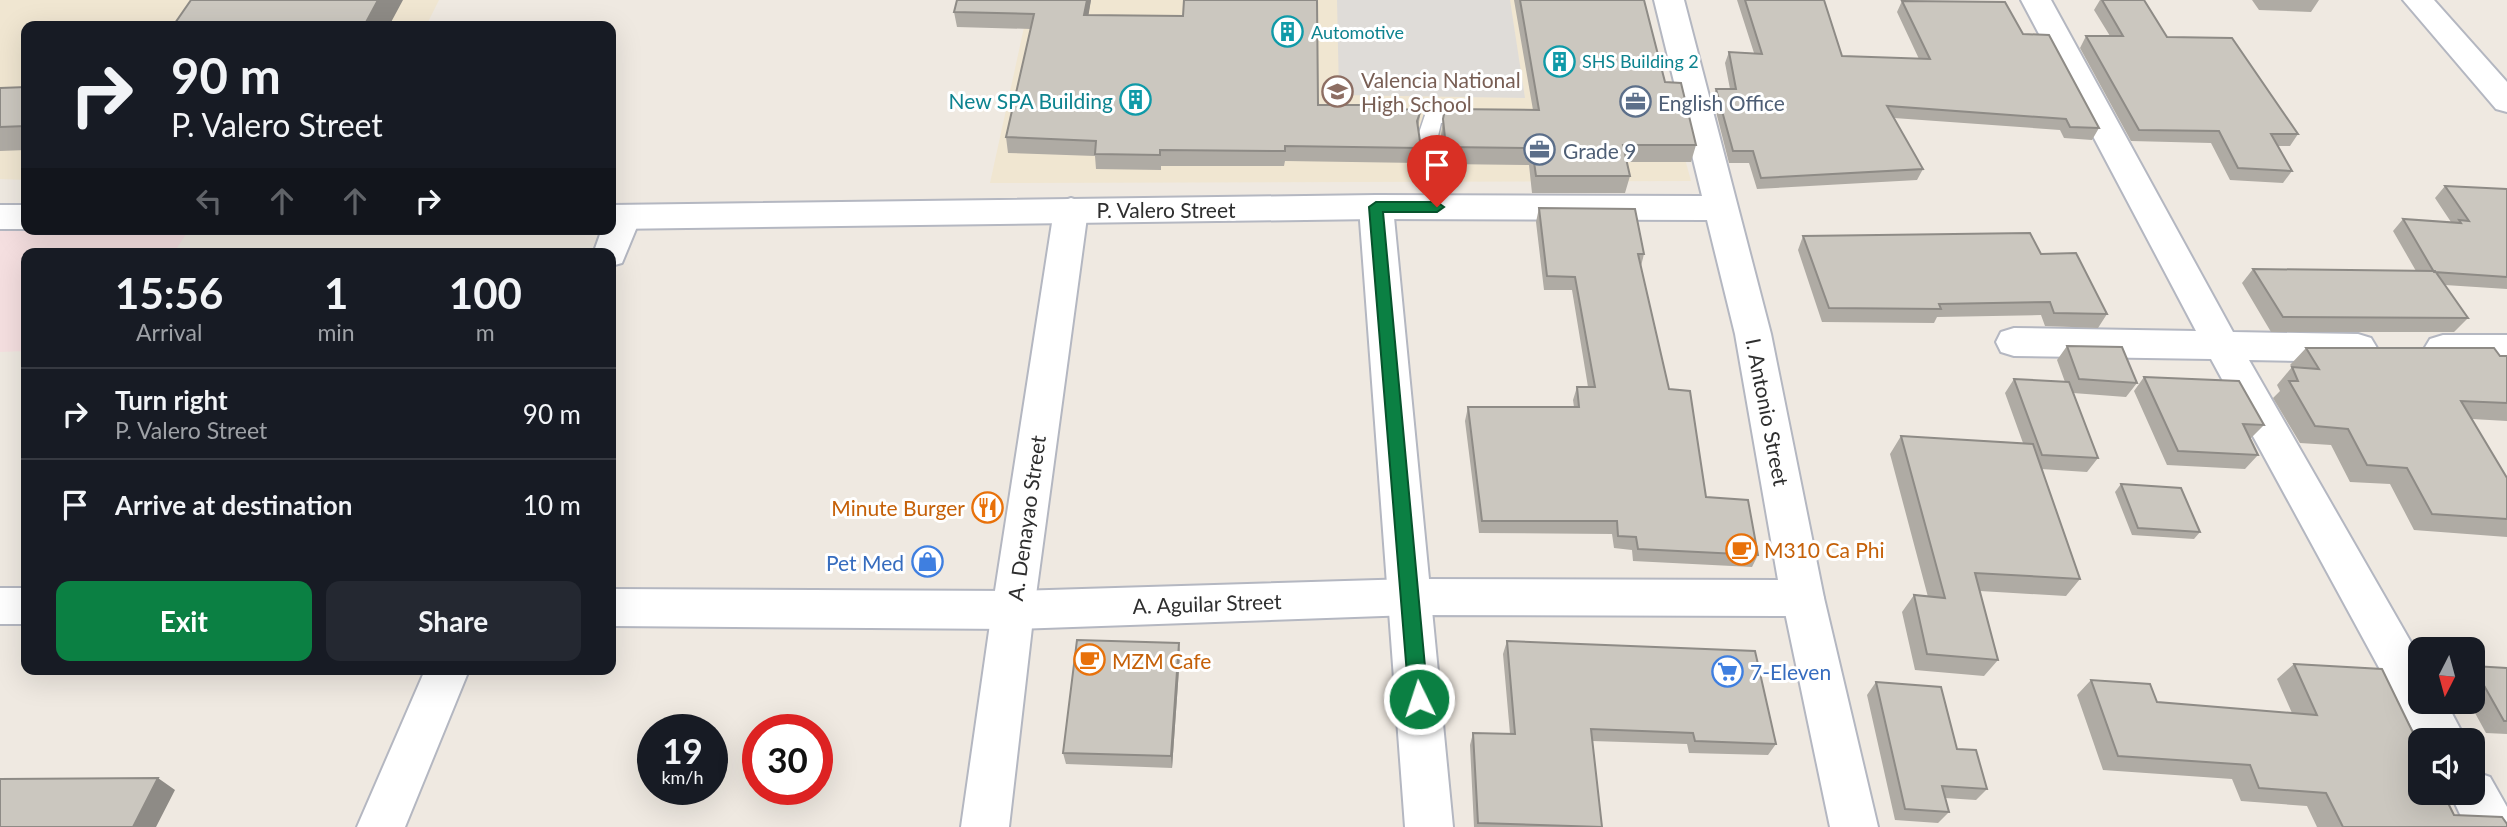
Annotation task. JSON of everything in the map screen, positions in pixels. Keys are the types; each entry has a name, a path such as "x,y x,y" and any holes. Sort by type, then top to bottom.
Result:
{"street":[{"name":"I. Antonio Street","path":"1669,0 1753,334 1804,598 1854,827"},
{"path":"2036,0 2223,348 2408,678"},
{"path":"2418,0 2507,102"},
{"path":"1376,207 1429,827"},
{"name":"P. Valero Street","path":"617,217 1071,209 1721,208"},
{"name":"A. Denayao Street","path":"985,827 1013,610 1071,209"},
{"path":"0,217 21,217"},
{"path":"2014,342 2223,348 2507,349"},
{"name":"A. Aguilar Street","path":"616,608 1013,610 1410,597 1804,598"},
{"path":"0,606 21,606"},
{"path":"381,827 445,675"},
{"path":"2480,805 2492,827"}],"lane":[{"path":"1437,207 1428,136 1432,120 1443,116 1493,119"}],"shaded area":[{"path":"0,0 439,0 428,21 21,21 21,180 0,179"},
{"name":"Valencia National High School","path":"1030,0 1642,0 1691,181 990,183"},
{"path":"1337,0 1510,0 1525,98 1339,95"},
{"path":"0,229 21,230 21,235 185,235 177,248 21,248 21,351 0,352"}],"building":[{"path":"191,0 378,0 367,21 176,21"},
{"path":"957,0 1087,0 1084,15 1183,16 1184,0 1317,0 1318,105 1393,105 1393,109 1421,110 1417,121 1421,148 1285,146 1285,151 1160,150 1160,155 1095,154 1096,141 1006,137 1034,14 954,12"},
{"path":"1520,0 1644,0 1665,82 1681,83 1696,145 1623,145 1630,176 1536,176 1532,148 1446,147 1443,119 1445,109 1539,110"},
{"path":"1745,0 1824,0 1842,56 1930,59 1902,1 2005,2 2023,34 2049,35 2099,128 2070,127 2066,119 1887,106 1923,169 1761,178 1753,151 1733,151 1716,89 1736,89 1729,52 1762,54"},
{"path":"2102,0 2144,0 2167,37 2232,38 2298,134 2271,134 2292,171 2238,168 2219,131 2139,130 2086,36 2123,36"},
{"path":"21,87 21,126 0,127 0,88"},
{"path":"2445,186 2507,189 2507,277 2434,272 2403,219 2461,223 2459,220 2469,221"},
{"path":"1539,208 1635,209 1644,254 1638,254 1669,389 1690,391 1706,497 1748,500 1758,555 1638,549 1636,537 1618,536 1617,521 1482,521 1468,407 1579,407 1577,387 1595,387 1575,277 1547,276"},
{"path":"2030,233 2041,254 2076,253 2107,314 2054,313 2050,302 1939,304 1941,309 1829,308 1803,236"},
{"path":"2253,269 2435,271 2468,318 2283,317"},
{"path":"2067,346 2122,347 2137,383 2079,379"},
{"path":"2306,348 2494,348 2500,356 2507,356 2507,403 2461,401 2507,478 2507,519 2432,514 2407,468 2367,465 2348,429 2315,426 2289,381 2298,381 2292,367 2319,369"},
{"path":"2144,377 2239,381 2264,425 2243,424 2258,455 2178,451"},
{"path":"2014,379 2069,382 2098,458 2042,455"},
{"path":"1901,436 2033,444 2080,579 1975,573 1998,660 1927,654 1914,595 1945,598"},
{"path":"2121,484 2181,488 2200,532 2138,528"},
{"path":"1077,640 1179,643 1171,756 1063,753"},
{"path":"1507,641 1755,651 1776,744 1695,741 1693,733 1591,729 1602,827 1478,823 1473,733 1515,734"},
{"path":"2294,664 2382,669 2411,728 2408,728 2408,805 2449,805 2454,815 2502,817 2507,827 2343,827 2326,793 2259,788 2250,765 2118,756 2091,680 2150,684 2157,702 2317,715"},
{"path":"2485,667 2507,668 2507,721 2504,721 2485,687"},
{"path":"1876,682 1941,687 1957,749 1976,750 1987,789 1942,786 1949,812 1905,809"},
{"path":"158,778 133,827 0,827 0,779"}],"place":[{"name":"Automotive","path":"1288,32"},
{"name":"SHS Building 2","path":"1559,61"},
{"name":"Valencia National High School","path":"1338,91"},
{"name":"New SPA Building","path":"1136,100"},
{"name":"English Office","path":"1635,102"},
{"name":"Grade 9","path":"1540,150"},
{"name":"Minute Burger","path":"988,507"},
{"name":"M310 Ca Phi","path":"1741,549"},
{"name":"Pet Med","path":"927,562"},
{"name":"MZM Cafe","path":"1089,660"},
{"name":"7-Eleven","path":"1727,671"}],"route":[{"path":"1419,699 1376,207 1437,207"}]}
